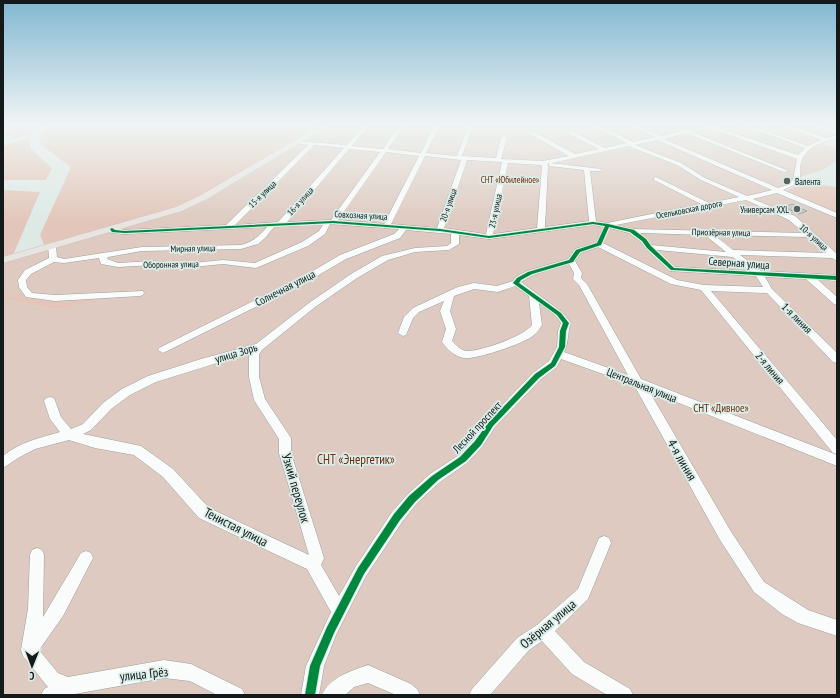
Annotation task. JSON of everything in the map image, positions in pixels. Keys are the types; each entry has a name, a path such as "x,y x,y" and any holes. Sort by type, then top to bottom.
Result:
{"main road":[{"path":"3,260 179,208 204,197 273,157"}],"street":[{"name":"15-я улица","path":"228,227 299,157"},
{"name":"16-я улица","path":"276,224 340,157"},
{"path":"330,222 381,157"},
{"path":"387,225 421,157"},
{"path":"448,157 543,163 599,170"},
{"name":"23-я улица","path":"489,237 502,157"},
{"path":"543,163 576,157"},
{"name":"10-я улица","path":"657,157 679,164 703,178 792,218 835,257"},
{"path":"703,157 837,216"},
{"path":"749,157 786,171"},
{"path":"796,157 800,158"},
{"name":"20-я улица","path":"440,230 462,158"},
{"name":"Осельковская дорога","path":"608,225 746,198 777,189 796,182 800,158"},
{"path":"541,229 545,166 543,163"},
{"path":"587,169 593,223"},
{"path":"656,179 708,205"},
{"name":"Совхозная улица","path":"112,229 114,231 126,232 330,222 387,225 440,230 489,237 593,223 608,225"},
{"name":"Оборонная улица","path":"104,255 104,262 118,265 153,263 182,266 223,262 256,266 306,244 322,232 330,222"},
{"name":"Мирная улица","path":"53,258 64,260 142,249 247,246 262,237 276,224"},
{"path":"599,244 608,225 632,231"},
{"name":"Солнечная улица","path":"163,350 308,277 343,257 397,236 404,227"},
{"name":"Приозёрная улица","path":"632,231 811,235"},
{"name":"Северная улица","path":"632,231 644,240 649,247 673,269 837,278"},
{"path":"706,232 760,274"},
{"name":"улица Зорь","path":"3,463 14,454 32,445 69,435 87,427 107,406 126,392 152,379 201,363 260,347 312,305 385,258 401,253 449,248 455,244 455,233"},
{"path":"403,333 409,317 416,310 450,294 474,286 498,289 516,283 519,279 530,273 571,261 578,251 599,244 674,282 704,288 769,290"},
{"path":"52,246 53,258 28,272 22,280 23,287 29,295 55,298 140,293"},
{"path":"649,247 733,254 835,257"},
{"name":"4-я линия","path":"571,261 578,273 577,279 583,284 725,535 759,587 771,597 804,616 837,628"},
{"name":"1-я линия","path":"760,274 769,290 837,359"},
{"path":"808,276 837,302"},
{"name":"Лесной проспект","path":"310,695 315,666 340,612 361,571 397,517 412,499 435,478 462,459 478,443 491,424 537,376 553,364 558,354 566,323 559,314 516,283"},
{"name":"2-я линия","path":"704,288 837,448"},
{"path":"450,294 446,310 451,328 447,342 456,351 465,355 481,353 501,344 519,340 531,333 537,325 534,296"},
{"name":"Узкий переулок","path":"260,347 254,354 254,377 260,400 285,438 285,453 317,558 312,564"},
{"name":"Центральная улица","path":"558,354 638,383 837,461"},
{"path":"50,401 56,419 69,435"},
{"name":"Тенистая улица","path":"69,435 95,443 137,450 168,473 204,513 312,564"},
{"name":"Озёрная улица","path":"478,695 523,644 544,631 583,594 604,543"},
{"path":"37,555 36,609 30,650 52,680 68,686"},
{"path":"30,650 57,610 86,558"},
{"path":"312,564 340,612"},
{"path":"544,631 578,668 624,695"},
{"name":"улица Грёз","path":"50,695 68,686 164,669 191,673 236,695"},
{"path":"331,695 349,680 368,674 405,690 411,695"}],"green space":[{"name":"СНТ «Энергетик»","path":"278,157 837,157 837,161 822,170 799,177 796,182 778,189 837,216 837,695 3,695 3,299 58,310 101,298 52,301 3,296 3,263 182,210 206,200"}],"shaded area":[{"path":"3,157 39,157 52,168 46,180 3,180"},
{"path":"57,157 268,157 200,197 177,207 151,216 44,245 40,235 71,167"},
{"path":"803,183 837,187 837,197 835,197 837,199 837,213 785,192"},
{"path":"3,190 40,192 14,253 3,257"},
{"path":"3,295 18,295 54,301 104,298 58,310 3,299"}],"building":[{"name":"Универсам XXL","path":"792,204 807,211 799,214 784,207"}],"cycle path":[{"path":"112,229 114,231 125,232 333,222 440,230 489,237 593,223 632,231 644,240 649,247 673,269 837,278"},
{"path":"310,695 315,666 330,630 361,571 397,517 412,499 435,478 463,459 478,443 491,424 537,376 553,364 562,347 563,331 566,323 559,314 516,283 519,279 530,273 571,261 578,251 599,244 608,225"}],"place":[{"name":"Валента","path":"787,181"},
{"name":"Универсам XXL","path":"797,209"}],"park label":[{"name":"СНТ «Юбилейное»","path":"510,179"},
{"name":"СНТ «Дивное»","path":"721,408"}]}
